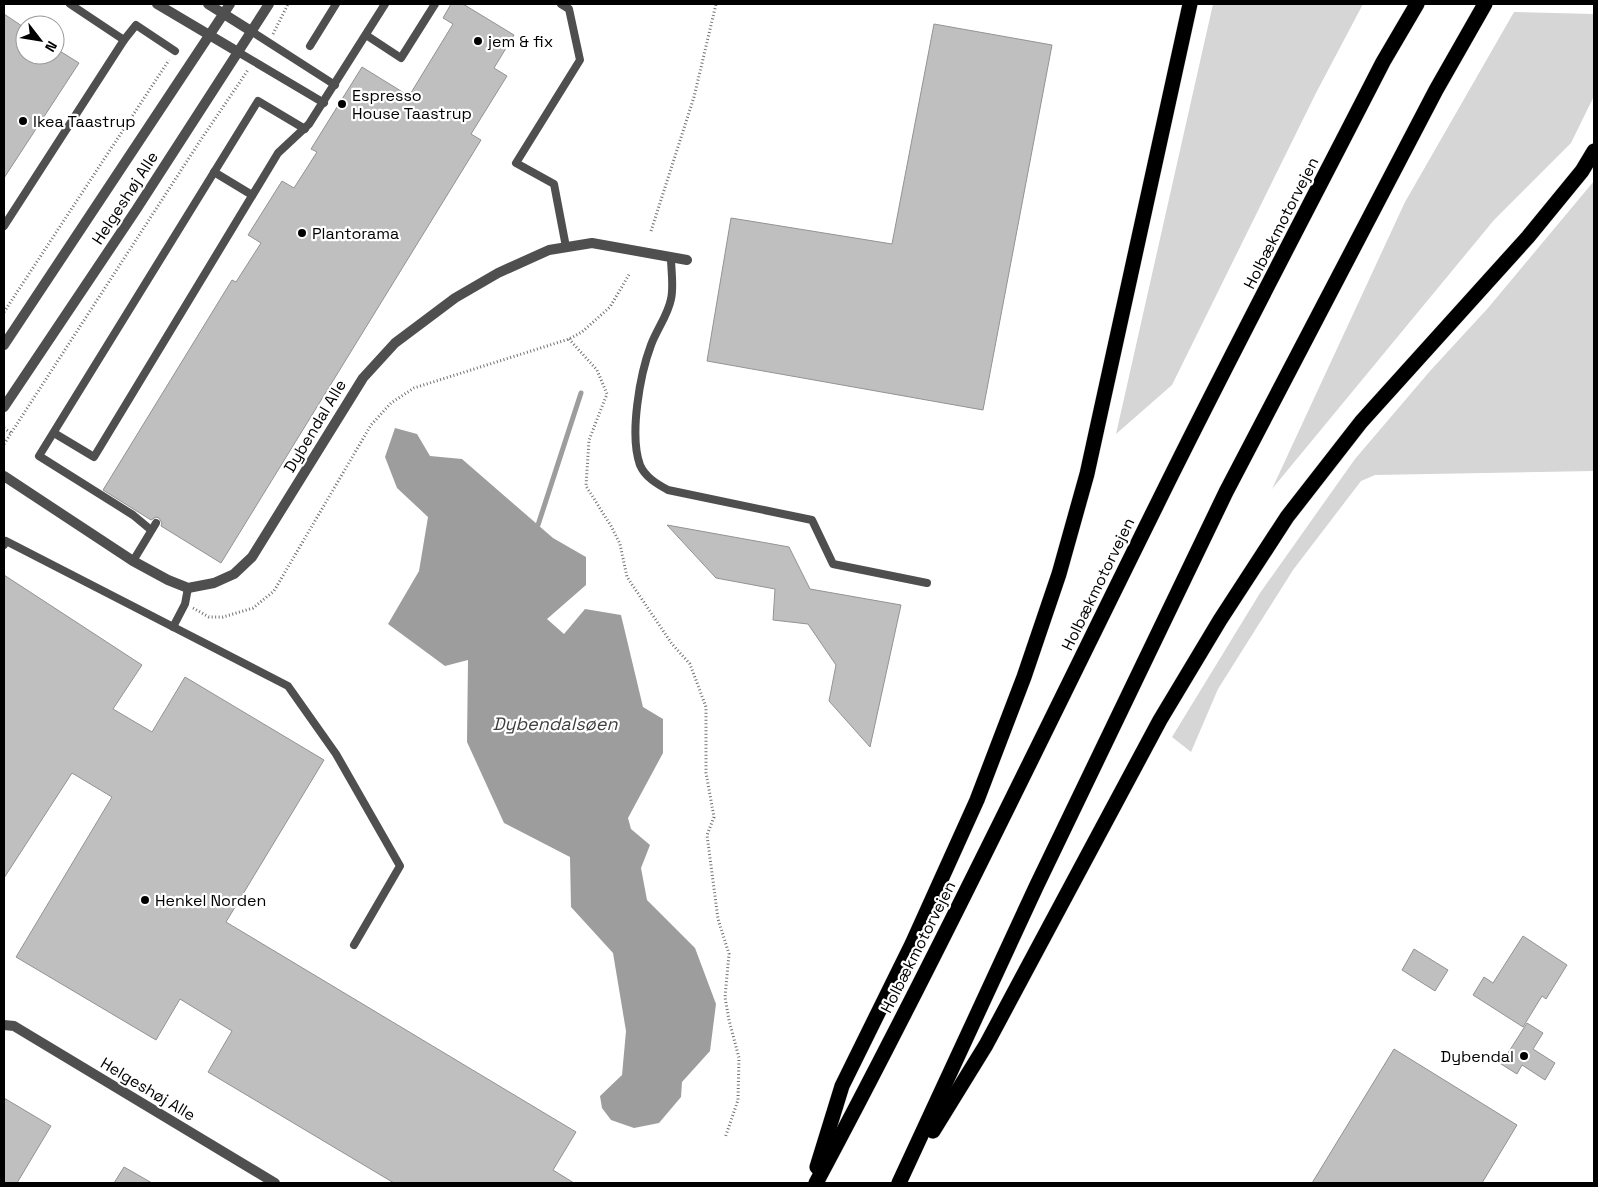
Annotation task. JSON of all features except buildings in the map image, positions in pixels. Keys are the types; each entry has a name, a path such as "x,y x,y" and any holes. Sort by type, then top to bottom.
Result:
{"highway":[{"path":"812,1183 842,1086 912,944 977,800 1024,677 1059,574 1087,474 1190,4"},
{"name":"Holbækmotorvejen","path":"816,1183 984,857 1175,468 1383,62 1417,4"},
{"path":"900,1183 1036,887 1226,492 1436,90 1485,4"},
{"path":"900,1183 986,1045 1160,720 1220,620 1287,517 1361,422 1528,237 1582,171 1594,151"}],"street":[{"path":"157,4 238,52"},
{"path":"208,4 251,31"},
{"name":"Helgeshøj Alle","path":"4,345 230,4"},
{"name":"Helgeshøj Alle","path":"4,407 136,210 270,4"},
{"name":"Dybendal Alle","path":"188,588 214,583 234,574 252,557 363,378 395,343 456,298 498,273 549,250 566,247 592,243 687,260"},
{"path":"4,476 133,561 168,580 188,588"},
{"name":"Helgeshøj Alle","path":"4,1025 14,1026 274,1183"}],"lane":[{"path":"70,4 124,40"},
{"path":"310,46 336,4"},
{"path":"54,433 94,457 278,153 309,124 385,4"},
{"path":"366,35 401,58 435,4"},
{"path":"561,4 569,9 580,60 516,163 554,184 566,247"},
{"path":"4,226 136,24 175,50"},
{"path":"251,31 335,85"},
{"path":"238,52 324,103"},
{"path":"151,530 133,514 39,456 258,101 304,129"},
{"path":"214,172 252,196"},
{"path":"671,258 673,291 671,300 651,346 637,406 636,443 640,466 645,474 668,490 812,520 833,564 927,583"},
{"path":"133,561 156,523"},
{"path":"4,545 6,541 288,686 336,754 400,866 354,945"},
{"path":"173,627 185,604 188,588"}],"path":[{"path":"268,42 288,4"},
{"path":"651,231 694,97 716,4"},
{"path":"4,312 175,50"},
{"path":"4,444 254,61"},
{"path":"185,604 209,616 223,617 253,608 274,591 371,425 391,403 414,388 569,339 582,332 610,307 630,273"},
{"path":"569,339 596,370 608,394 589,440 586,486 620,544 627,577 672,644 690,664 706,707 706,773 714,816 708,835 718,919 730,954 725,997 739,1058 738,1100 725,1138"},
{"path":"4,428 11,433"}],"shaded area":[{"path":"1213,4 1363,4 1316,93 1172,385 1116,434"},
{"path":"1514,12 1594,14 1594,96 1571,143 1494,220 1272,489 1405,202"},
{"path":"1594,181 1594,471 1375,475 1361,481 1293,570 1218,689 1191,752 1172,737 1260,593 1355,459 1430,371 1488,308"}],"water":[{"name":"Dybendalsøen","path":"395,428 417,434 430,456 462,459 553,538 586,557 586,585 547,619 564,634 585,609 621,615 643,707 663,719 663,753 628,818 631,829 650,845 641,868 647,900 695,948 716,1004 710,1051 682,1082 681,1097 659,1123 634,1128 611,1120 602,1108 600,1096 622,1075 626,1031 613,953 571,907 570,857 504,823 467,742 468,660 445,666 388,624 419,571 428,517 397,488 385,457"}],"waterway":[{"path":"538,525 581,393"}],"place":[{"name":"jem & fix","path":"478,41"},
{"name":"Espresso House Taastrup","path":"342,104"},
{"name":"Ikea Taastrup","path":"23,121"},
{"name":"Plantorama","path":"302,233"},
{"name":"Henkel Norden","path":"145,900"},
{"name":"Dybendal","path":"1524,1056"}]}
